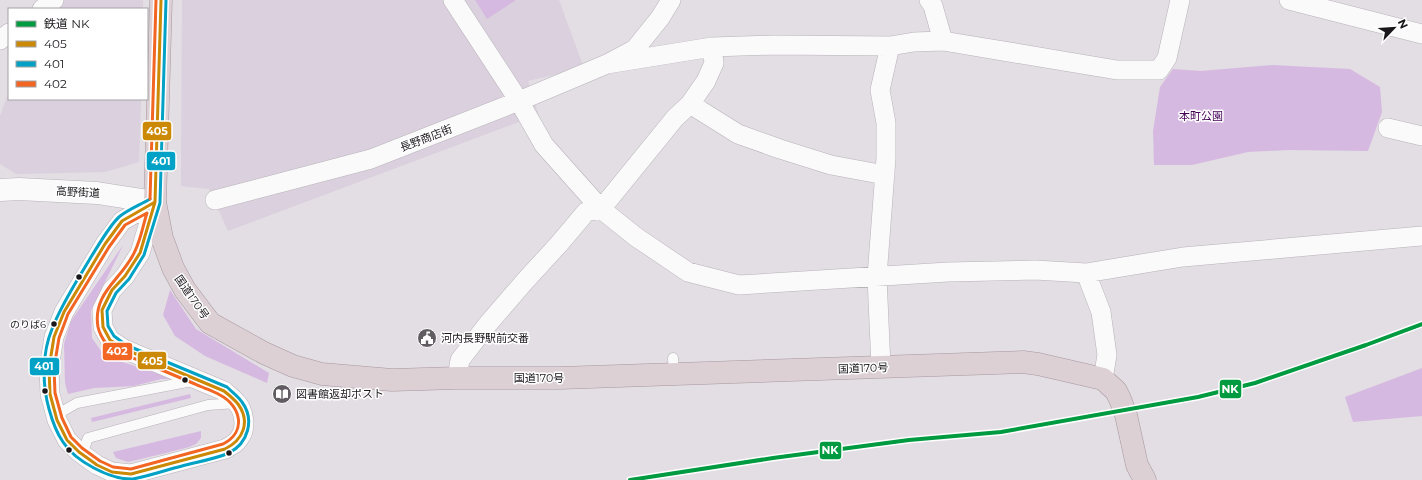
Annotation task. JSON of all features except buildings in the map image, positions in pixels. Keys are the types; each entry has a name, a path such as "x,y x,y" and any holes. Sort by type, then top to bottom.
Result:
{"highway":[{"name":"国道170号","path":"161,0 155,202 162,238 173,268 185,290 210,323 264,353 293,366 322,374 392,380 457,378 560,378 674,366 881,367 1023,362 1038,364 1103,380"},
{"path":"1103,380 1116,392 1120,399 1126,415 1137,465 1145,480"}],"street":[{"path":"43,8 54,0"},
{"path":"453,0 519,101 544,145 601,209 636,237 688,272 739,285 948,272 1035,270 1086,273 1183,257 1422,236"},
{"path":"607,64 635,49 660,18 671,0"},
{"path":"929,0 933,6 943,41"},
{"path":"607,64 712,48 774,45 890,46 914,42 943,41 1117,70 1159,70 1168,58 1180,0"},
{"path":"1289,0 1421,31"},
{"path":"0,40 8,34"},
{"path":"881,367 877,277 885,175 886,123 880,90 890,46"},
{"path":"457,378 461,357 510,297 559,244 586,212 601,209 675,118 690,104 706,80 714,63 712,48"},
{"name":"長野商店街","path":"215,200 371,159 519,101 607,64"},
{"path":"690,104 738,134 831,165 885,175"},
{"path":"1388,128 1422,136"},
{"name":"高野街道","path":"0,190 19,189 97,193 155,202"},
{"path":"155,202 140,253 125,276 112,290 102,310 103,327 110,340 124,349 224,391 237,402 243,413 244,426 241,436 235,443 225,449 131,474 112,472 97,465 67,440 57,420 50,394 49,368 54,337 64,312 105,244 122,221 155,202"},
{"path":"1086,273 1101,312 1107,355 1103,380"}],"lane":[{"path":"56,415 77,403 196,380"},
{"path":"82,454 88,438 208,405 237,402"}],"shaded area":[{"path":"64,0 143,0 143,8 52,8"},
{"path":"182,0 559,0 584,68 528,81 539,116 516,123 228,231 209,189 181,186"},
{"path":"8,95 8,100 141,100 139,162 105,172 16,174 0,164 0,116"}],"green space":[{"path":"475,0 516,0 487,19"},
{"name":"本町公園","path":"1272,65 1350,69 1380,87 1382,112 1368,151 1289,150 1248,152 1192,165 1154,165 1153,131 1160,87 1173,69 1201,71"},
{"path":"123,245 91,311 92,338 101,351 113,359 175,379 161,379 134,386 94,388 68,394 65,383 64,344 71,321"},
{"path":"170,290 196,329 269,373 267,383 205,356 175,336 163,315"},
{"path":"1422,368 1422,416 1353,422 1345,397"},
{"path":"190,394 191,398 92,422 91,418"},
{"path":"201,431 201,438 196,444 166,453 128,462 116,458 113,452"}],"rail line":[{"name":"NK","path":"630,480 773,458 909,440 1001,432 1198,397 1255,383 1422,324"}],"transit line":[{"name":"402","path":"150,199 156,0"},
{"name":"405","path":"155,202 161,0"},
{"name":"401","path":"160,202 166,0"},
{"name":"401","path":"150,199 122,214 104,236 60,310 49,338 45,358 44,379 47,399 54,426 63,442 76,456 94,468 104,473 124,478 133,479 212,459 229,453 236,449 241,443 248,430 249,423 246,409 242,402 227,387 126,345 114,336 108,326 107,311 116,293 129,279 144,255 160,203"},
{"name":"405","path":"155,202 140,253 125,276 112,290 102,310 103,327 110,340 124,349 224,391 238,404 244,417 244,424 240,436 225,449 131,474 112,472 97,465 79,452 67,440 57,420 50,394 49,368 54,337 64,312 105,244 122,221 155,202"},
{"name":"402","path":"147,213 137,246 130,261 110,286 100,304 97,315 100,333 106,343 117,351 220,395 227,400 237,412 238,426 236,433 231,439 223,444 131,469 113,467 100,461 82,448 71,437 62,418 55,393 54,368 59,338 68,314 109,247 125,225 147,213"}],"place":[{"name":"のりば6","path":"54,324"},
{"name":"河内長野駅前交番","path":"427,338"},
{"name":"図書館返却ポスト","path":"282,394"}]}
